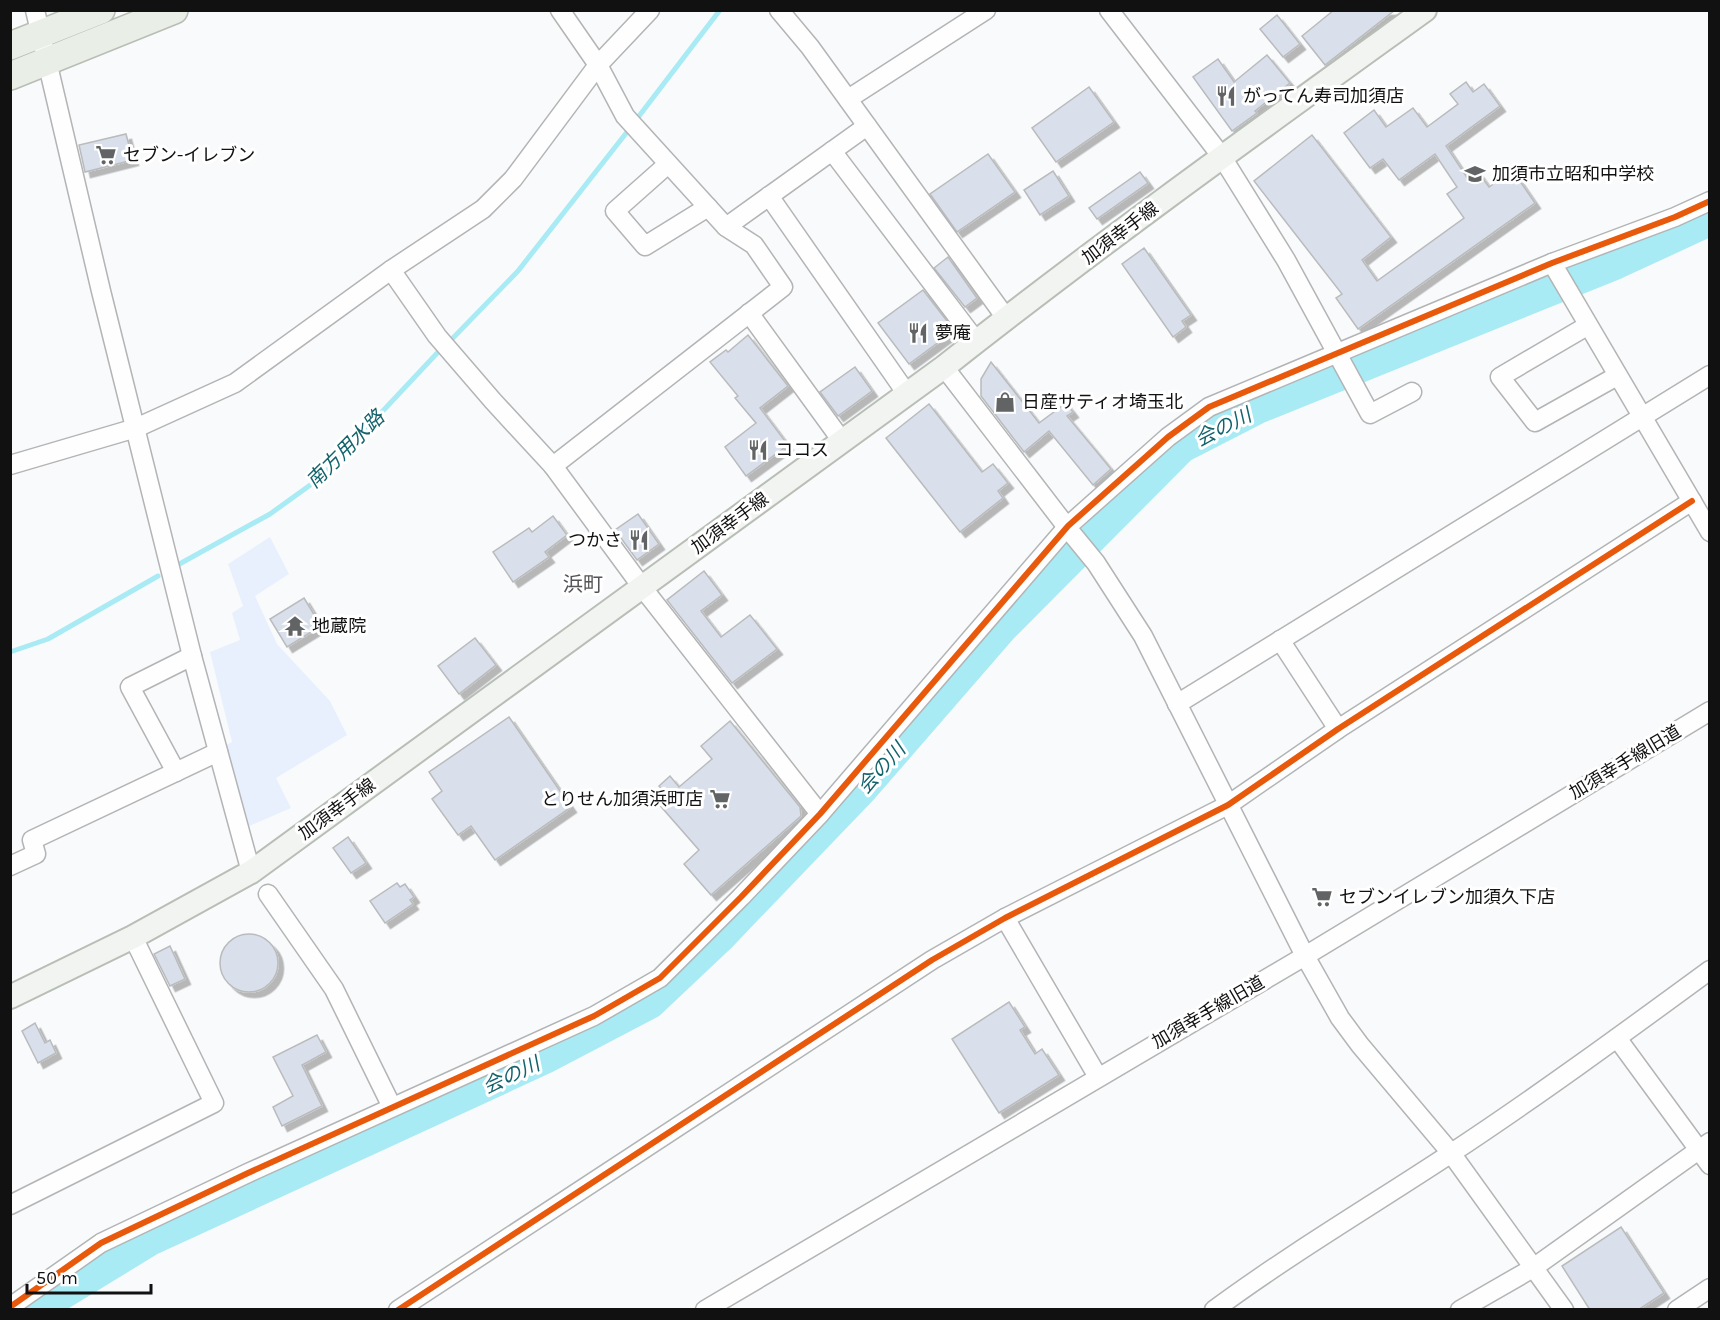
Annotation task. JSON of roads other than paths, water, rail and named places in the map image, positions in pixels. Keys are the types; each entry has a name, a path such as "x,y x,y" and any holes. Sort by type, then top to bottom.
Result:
{"highway":[{"path":"10,46 38,22 101,10"},
{"path":"10,76 174,10"}],"main road":[{"name":"加須幸手線","path":"10,997 133,937 251,872 944,367 1222,157 1425,10"}],"street":[{"path":"553,466 783,286 754,245 726,227 625,116 598,65 560,10"},
{"path":"10,465 136,428 235,383 391,270 483,209 513,179 598,65 650,10"},
{"path":"779,10 810,47 1006,318"},
{"path":"848,99 986,10"},
{"path":"1109,10 1222,157 1286,260 1370,414 1412,392"},
{"path":"38,22 49,61 101,291 192,656 251,872"},
{"path":"726,227 867,126"},
{"path":"832,151 976,341"},
{"path":"669,164 615,211 645,246 708,207"},
{"path":"769,196 907,394"},
{"path":"10,1307 101,1243 248,1173 594,1016 660,978 820,814 1070,531 1168,437 1209,407 1552,263 1675,217 1710,201"},
{"path":"1552,263 1569,296 1710,532"},
{"path":"391,270 437,336 553,466 642,587 820,814"},
{"path":"749,313 842,441"},
{"path":"1587,326 1500,377 1535,422 1617,376"},
{"path":"944,367 1096,563 1143,636 1305,956 1341,1018 1360,1045 1451,1153 1564,1310"},
{"path":"1177,704 1710,375"},
{"path":"398,1310 932,960 1005,918 1228,805 1338,729 1692,501"},
{"path":"1280,640 1338,729"},
{"path":"176,772 130,687 192,656"},
{"name":"加須幸手線旧道","path":"705,1310 1305,956 1710,711"},
{"path":"10,866 36,854 32,840 218,752"},
{"path":"268,894 334,989 392,1107"},
{"path":"1005,918 1098,1077"},
{"path":"10,1205 214,1103 133,937"},
{"path":"1215,1310 1451,1153 1617,1038 1710,970"},
{"path":"1617,1038 1704,1146 1710,1166"},
{"path":"1460,1310 1533,1268 1704,1146"},
{"path":"1677,1310 1710,1288"}],"waterway":[{"name":"南方用水路","path":"636,120 720,10"},
{"name":"南方用水路","path":"452,339 518,271 627,132"},
{"name":"会の川","path":"37,1310 150,1241 545,1059 650,1004 721,937 864,788 1003,628 1182,448 1260,408 1617,264 1710,221"},
{"name":"南方用水路","path":"174,567 270,514 320,478 440,350"},
{"name":"南方用水路","path":"10,652 48,639 158,576"}],"place":[{"name":"がってん寿司加須店","path":"1226,96"},
{"name":"セブン-イレブン","path":"106,155"},
{"name":"加須市立昭和中学校","path":"1475,174"},
{"name":"夢庵","path":"918,333"},
{"name":"日産サティオ埼玉北","path":"1005,402"},
{"name":"ココス","path":"758,450"},
{"name":"つかさ","path":"639,540"},
{"name":"地蔵院","path":"295,626"},
{"name":"とりせん加須浜町店","path":"720,799"},
{"name":"セブンイレブン加須久下店","path":"1322,897"}],"district":[{"name":"浜町","path":"583,584"}]}
